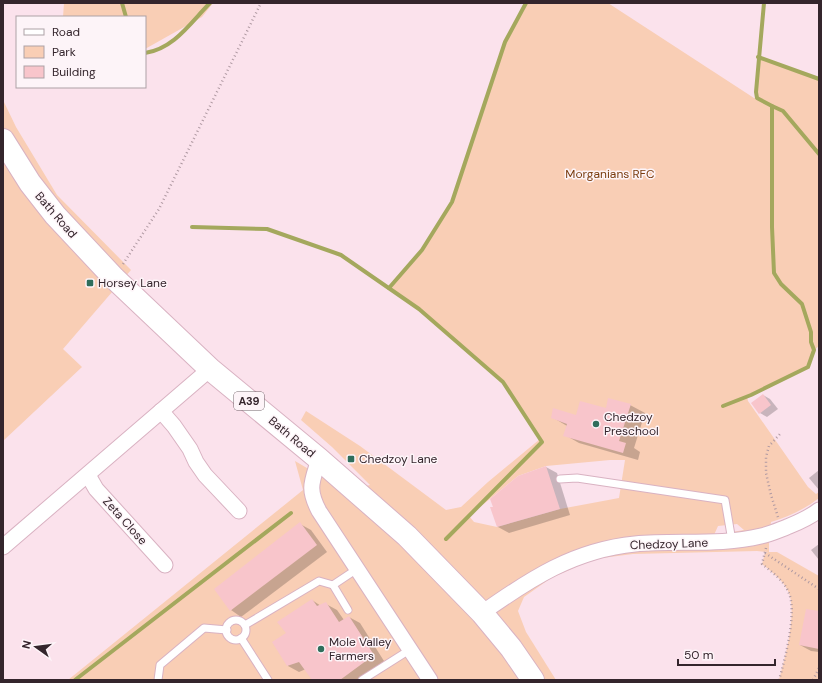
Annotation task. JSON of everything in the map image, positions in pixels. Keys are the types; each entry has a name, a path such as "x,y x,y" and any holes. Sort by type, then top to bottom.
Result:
{"main road":[{"name":"Bath Road","path":"3,140 30,183 55,215 114,278 210,369 319,459 407,536 482,613 533,680"}],"street":[{"path":"3,547 210,369"},
{"path":"161,411 194,446 196,462 205,475 239,511"},
{"path":"319,459 312,484 312,498 430,680"},
{"name":"Zeta Close","path":"88,475 96,489 165,565"},
{"name":"Chedzoy Lane","path":"482,613 515,589 544,572 568,560 597,551 634,544 732,541 763,536 808,518 819,510"}],"lane":[{"path":"560,479 577,478 725,500 732,541"},
{"path":"333,586 357,569"},
{"path":"245,625 319,581 333,586 348,610"},
{"path":"236,620 245,625 245,635 242,638 236,640 228,635 226,630 228,625 232,622 236,620"},
{"path":"158,680 160,665 204,628 226,630"},
{"path":"242,638 268,680"},
{"path":"362,680 411,649"}],"path":[{"path":"114,278 159,209 260,3"},
{"path":"779,530 778,514 770,495 766,473 766,457 769,446 780,434"},
{"path":"763,536 766,550 762,564 781,581 789,592 793,610 785,661 779,680"},
{"path":"765,553 819,588"},
{"path":"813,680 819,668"}],"green space":[{"path":"64,3 213,3 202,17 146,48 146,16 63,16"},
{"name":"Morganians RFC","path":"526,3 608,3 754,98 757,98 758,57 819,79 819,346 814,350 808,367 747,397 748,401 808,487 816,494 819,492 819,498 808,506 771,522 769,552 777,552 819,576 819,680 779,680 790,635 792,610 791,599 783,583 762,564 765,553 768,552 757,551 633,554 594,559 551,578 524,597 518,611 526,632 556,680 439,680 417,648 430,680 68,680 303,490 295,461 346,491 370,485 332,447 301,420 306,411 360,446 446,510 461,507 488,482 540,439 503,382 419,309 389,288 422,250 452,202 505,42","holes":["625,460 619,498 560,509 497,527 474,522 469,516 518,476 546,466","737,524 744,530 714,535 718,526"]},
{"path":"3,100 16,127 57,195 131,270 63,349 82,367 3,441"}],"building":[{"path":"763,394 771,405 759,414 751,403"},
{"path":"608,398 631,404 619,441 626,443 623,453 563,436 567,424 551,418 553,408 576,415 580,401 606,408"},
{"path":"546,466 560,509 497,527 490,507 493,507 490,499 518,476"},
{"path":"300,522 317,545 230,611 214,589"},
{"path":"312,599 317,606 326,602 339,622 349,616 374,655 340,680 312,680 299,662 287,666 272,642 286,633 277,622"},
{"path":"806,609 819,611 819,649 799,645"}],"waterway":[{"path":"122,3 126,16"},
{"path":"146,53 165,46 181,34 210,3"},
{"path":"389,288 422,250 452,202 505,42 526,3"},
{"path":"723,406 751,395 808,367 814,350 811,342 811,332 802,304 781,284 774,273 772,227 772,106 757,98 756,92 764,3"},
{"path":"758,57 819,79"},
{"path":"772,106 783,111 819,154"},
{"path":"192,227 267,229 341,255 419,309 503,382 542,442 446,539"},
{"path":"75,680 291,513"}],"place":[{"name":"Horsey Lane","path":"90,283"},
{"name":"Chedzoy Preschool","path":"596,424"},
{"name":"Chedzoy Lane","path":"351,459"},
{"name":"Mole Valley Farmers","path":"321,649"}]}
